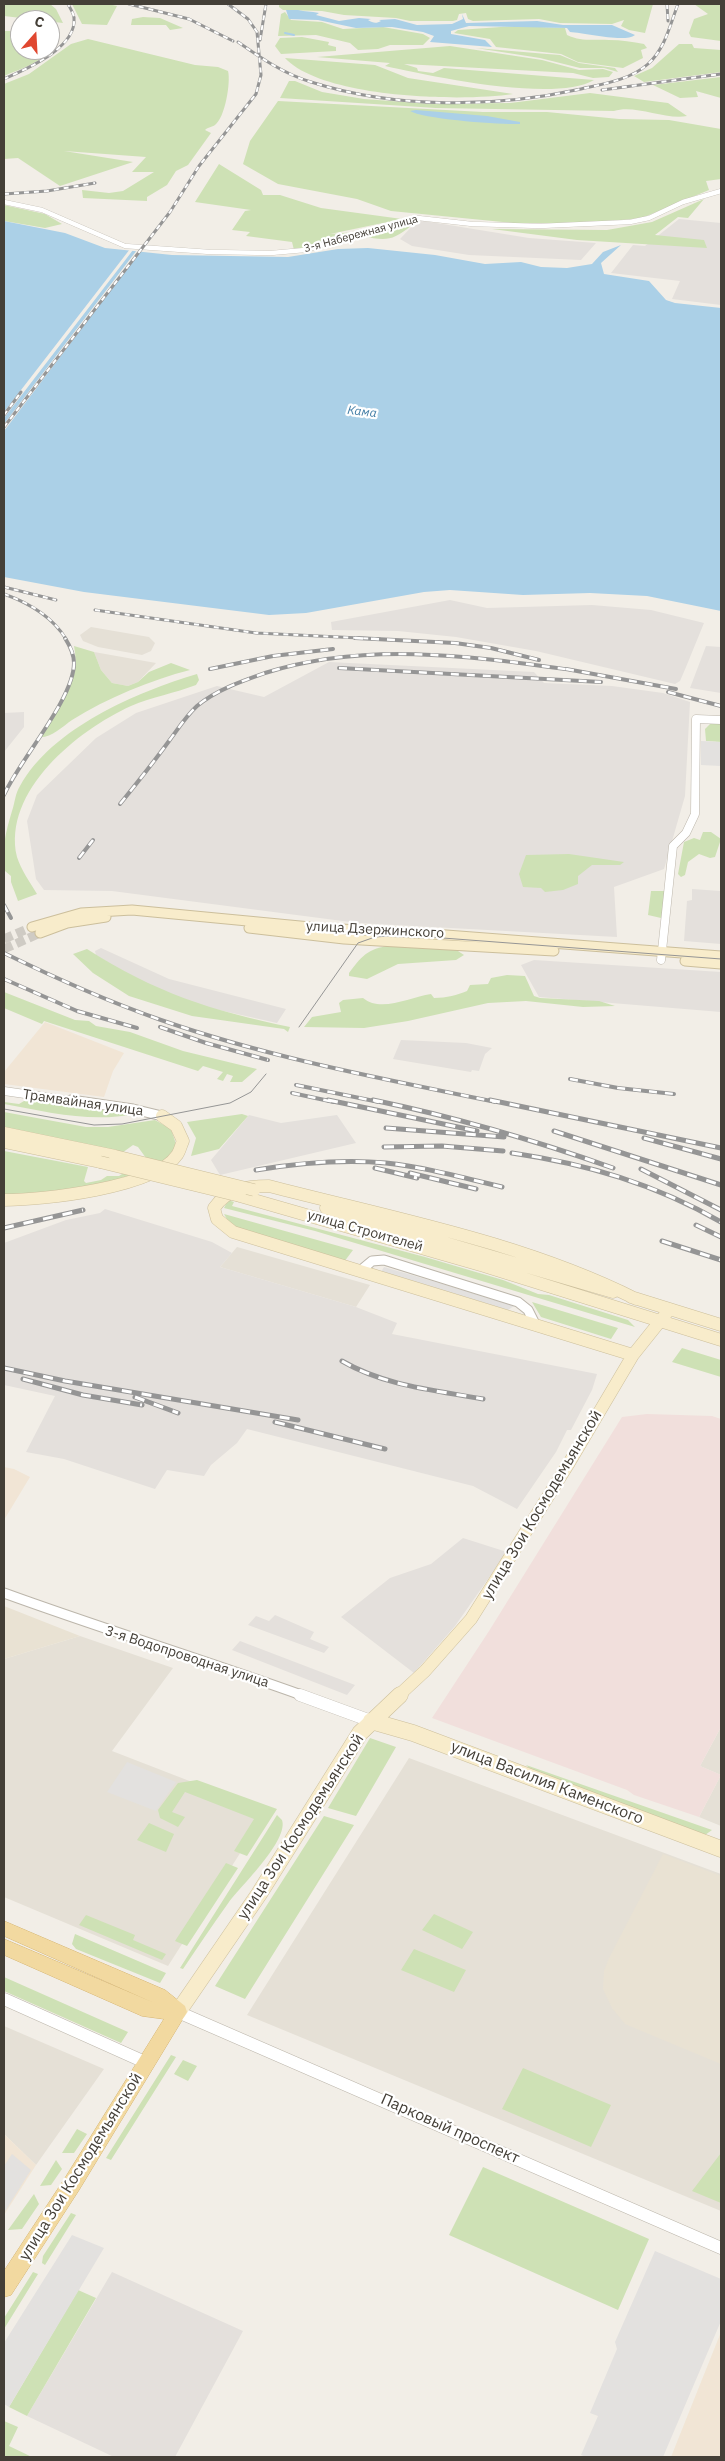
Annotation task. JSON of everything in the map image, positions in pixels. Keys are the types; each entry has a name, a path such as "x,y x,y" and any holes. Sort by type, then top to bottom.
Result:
{"main road":[{"name":"улица Дзержинского","path":"36,930 86,919 131,916 193,920 344,939 661,956 721,956"},
{"name":"улица Дзержинского","path":"661,956 721,964"},
{"path":"4,1200 40,1200 79,1194 124,1182 166,1166 178,1155 182,1147 183,1138 176,1125 162,1116"},
{"name":"улица Строителей","path":"4,1133 115,1156 367,1219 721,1325"},
{"name":"улица Строителей","path":"4,1142 100,1162 240,1196 484,1266 657,1322 721,1340"},
{"path":"4,1148 80,1158"},
{"path":"633,1355 233,1232 218,1221 214,1215 214,1208 228,1192 238,1188 269,1186 501,1246 592,1277 636,1299"},
{"name":"улица Зои Космодемьянской","path":"4,2288 72,2184 178,2012 259,1894 346,1752 371,1721 425,1671 471,1620 569,1463 633,1355 657,1322 669,1310"},
{"name":"улица Василия Каменского","path":"371,1721 413,1733 721,1848"},
{"name":"Парковый проспект","path":"4,1928 158,1996 178,2012"},
{"name":"Парковый проспект","path":"4,1947 149,2010 178,2012"}],"street":[{"name":"3-я Набережная улица","path":"4,202 42,210 125,246 265,253 305,250 418,218 472,224 532,226 585,226 630,222 649,218 683,202 721,190"},
{"path":"661,956 673,846 686,833 695,814 696,719 721,720"},
{"name":"Трамвайная улица","path":"4,1091 132,1109 162,1116"},
{"path":"360,1271 372,1261 384,1260 518,1302 528,1310 535,1324"},
{"name":"3-я Водопроводная улица","path":"4,1593 114,1634 218,1665 371,1721"},
{"path":"4,1999 147,2063"},
{"name":"Парковый проспект","path":"178,2012 721,2248"}],"shaded area":[{"path":"679,219 721,223 721,305 672,299 680,281 611,273 633,245 645,246"},
{"path":"418,220 529,238 596,243 581,260 469,255 412,246 400,239"},
{"path":"450,600 487,608 592,605 651,610 704,623 680,681 675,684 536,651 456,637 398,631 332,630 331,622"},
{"path":"91,627 149,637 155,643 151,651 142,655 98,647 83,641 80,635"},
{"path":"706,646 721,647 721,693 690,688"},
{"path":"94,652 156,663 138,682 128,686 112,683 101,670"},
{"path":"329,662 534,672 544,683 612,686 663,693 690,702 685,796 664,869 614,887 617,937 358,923 112,891 44,890 36,879 27,821 37,795 96,738 136,713 217,686 264,697"},
{"path":"24,712 24,727 4,752 4,713"},
{"path":"701,741 721,742 721,766 701,765"},
{"path":"721,878 721,944 684,941 687,901 692,900 692,889 720,891"},
{"path":"101,948 169,979 286,1009 277,1023 165,998 96,955 95,951"},
{"path":"534,960 721,972 721,1012 539,997 521,965"},
{"path":"45,1022 124,1053 113,1071 104,1097 4,1084 4,1072"},
{"path":"401,1040 466,1043 492,1048 485,1054 479,1071 472,1070 471,1072 393,1059"},
{"path":"249,1115 281,1123 337,1115 356,1143 220,1175 211,1160"},
{"path":"105,1209 212,1242 232,1253 220,1267 356,1307 397,1323 392,1334 597,1374 592,1390 571,1430 567,1430 556,1452 517,1509 473,1486 247,1429 237,1443 211,1465 204,1476 167,1470 155,1489 64,1459 26,1452 55,1396 4,1385 4,1243 66,1220 100,1213"},
{"path":"237,1247 370,1285 356,1307 220,1267"},
{"path":"384,1267 514,1306 508,1310 381,1272"},
{"path":"647,1414 712,1416 721,1419 721,1727 700,1766 721,1775 699,1817 634,1795 627,1790 432,1718 489,1631 622,1417"},
{"path":"4,1467 14,1469 30,1477 4,1520"},
{"path":"463,1538 507,1552 455,1626 414,1673 341,1617 390,1578 431,1564"},
{"path":"4,1606 80,1636 4,1659"},
{"path":"275,1615 314,1632 310,1639 329,1647 324,1653 248,1625 256,1616 269,1621"},
{"path":"80,1636 173,1668 112,1751 267,1811 168,1966 4,1897 4,1659"},
{"path":"240,1641 355,1685 347,1695 232,1650"},
{"path":"721,1727 721,1775 700,1766"},
{"path":"409,1758 721,1874 721,2211 247,2015"},
{"path":"127,1762 176,1782 156,1811 107,1792"},
{"path":"721,1775 721,1826 699,1817"},
{"path":"663,1854 721,1876 721,2064 625,2024 612,2008 603,1989 604,1971 609,1958"},
{"path":"4,2026 104,2069 36,2165 4,2134"},
{"path":"4,2134 36,2165 4,2215"},
{"path":"12,2154 31,2170 4,2213 4,2166"},
{"path":"72,2235 104,2248 9,2407 4,2404 4,2343"},
{"path":"655,2251 721,2279 721,2321 663,2457 586,2457 581,2455 598,2416 590,2413 617,2349 615,2342"},
{"path":"112,2272 243,2331 175,2457 114,2457 27,2416"},
{"path":"721,2332 721,2457 671,2457"}],"green space":[{"path":"4,4 50,4 56,10 10,10 10,17 4,16"},
{"path":"72,4 108,4 117,6 107,25 82,24"},
{"path":"279,4 653,4 645,33 629,30 621,26 624,20 612,24 560,23 539,19 473,21 468,19 466,13 459,14 457,20 453,21 410,21 322,11 283,10 279,7"},
{"path":"694,4 721,4 721,41 691,37 689,33 694,19 708,14"},
{"path":"285,12 291,20 322,22 343,29 383,27 423,34 430,38 423,45 390,45 378,49 358,50 350,43 316,35 278,36 281,14"},
{"path":"143,17 160,18 183,28 170,30 166,25 131,25 132,19"},
{"path":"515,26 565,28 567,35 578,39 627,41 644,44 647,48 641,50 643,58 623,68 578,62 561,54 496,47 490,39 454,33 458,30"},
{"path":"4,31 10,31 10,60 38,60 4,76"},
{"path":"302,37 329,42 328,45 336,47 336,51 281,54 275,46 280,38"},
{"path":"88,39 195,65 218,67 228,71 229,83 226,100 219,121 205,130 211,133 188,165 176,171 167,185 147,197 147,201 83,198 82,190 109,193 123,191 154,172 132,172 146,157 64,151 133,162 60,186 18,158 4,159 4,84 29,74 49,60 60,60 60,52 71,44"},
{"path":"679,44 692,44 694,48 721,50 721,72 644,82 634,76 652,68"},
{"path":"450,46 542,60 579,70 603,69 613,72 609,77 593,78 573,73 404,64 417,68 418,71 433,73 444,68 594,80 576,86 551,89 523,88 461,81 385,66 390,63 317,57"},
{"path":"476,48 560,55 579,63 615,68 618,72 604,68 580,68 540,58"},
{"path":"285,58 375,65 408,78 513,94 427,97 359,89 329,82 303,71"},
{"path":"721,77 721,98 696,91 698,97 680,98 653,85"},
{"path":"289,81 295,81 322,92 364,99 430,104 510,103 590,93 668,103 687,116 669,116 631,109 614,111 436,108 280,98"},
{"path":"278,101 483,112 547,112 619,119 669,120 721,129 721,179 706,181 709,190 642,218 590,223 513,223 391,211 357,199 278,184 243,164 250,141"},
{"path":"219,164 261,190 263,195 280,195 321,208 402,219 330,234 356,232 294,250 292,242 246,236 250,232 232,230 245,211 251,210 195,202"},
{"path":"704,199 688,218 678,217 655,235 704,240 707,248 577,240 492,229 607,230 652,222"},
{"path":"4,205 45,214 62,224 45,228 4,221"},
{"path":"411,226 393,237 377,239 362,236 398,227"},
{"path":"74,646 94,652 101,670 112,683 128,686 138,682 149,672 171,663 190,670 130,690 100,704 51,734 38,737 60,705 71,684 76,660"},
{"path":"197,674 199,680 196,685 131,706 89,730 49,766 33,787 21,809 15,833 17,857 37,894 18,901 11,882 11,876 5,871 5,840 17,792 34,765 74,730 98,715 149,691"},
{"path":"711,723 721,723 721,742 706,741 705,729"},
{"path":"703,832 711,832 721,839 715,857 710,858 699,854 688,862 685,875 681,877 678,874 684,842 694,838 700,840"},
{"path":"569,854 624,862 620,865 592,865 578,876 578,884 563,890 545,892 541,888 523,887 519,874 526,855"},
{"path":"651,891 666,891 665,907 661,918 648,915"},
{"path":"395,945 455,949 464,955 456,960 398,964 367,979 349,976 349,973 363,956 373,950"},
{"path":"87,949 136,977 184,998 209,1007 290,1027 288,1032 284,1029 192,1016 129,996 93,973 73,954"},
{"path":"507,975 525,976 534,996 540,998 599,1001 615,1006 583,1007 526,1001 488,1003 408,1021 364,1028 304,1027 312,1017 341,1012 339,1003 343,1000 363,998 378,1004 387,1004 431,994 434,998 448,997 467,991 470,985 488,984 491,978"},
{"path":"4,992 75,1020 89,1021 96,1026 130,1032 183,1051 257,1069 242,1082 230,1082 233,1076 227,1074 223,1081 217,1079 223,1072 203,1066 198,1071 44,1021 42,1024 4,1008"},
{"path":"29,1098 135,1114 85,1117 4,1104 4,1102 19,1104"},
{"path":"4,1112 86,1127 108,1127 155,1120 171,1129 176,1144 175,1151 164,1161 125,1177 84,1189 4,1196 4,1151 88,1167 84,1181 86,1183 101,1180 107,1176 119,1176 146,1158 138,1147 133,1145 122,1153 4,1128"},
{"path":"242,1114 248,1116 219,1149 191,1156 196,1138 187,1122"},
{"path":"228,1200 234,1202 232,1206 425,1257 503,1280 538,1294 549,1295 628,1320 635,1327 315,1231 224,1208"},
{"path":"224,1214 353,1250 344,1262 231,1226"},
{"path":"532,1302 618,1328 611,1339 541,1317"},
{"path":"682,1348 721,1360 721,1377 672,1362"},
{"path":"370,1738 396,1747 356,1816 328,1808"},
{"path":"526,1765 712,1830 705,1835 531,1770"},
{"path":"197,1780 277,1809 247,1856 234,1851 254,1819 185,1792 172,1812 185,1817 178,1827 160,1818 158,1810 178,1783"},
{"path":"277,1815 282,1820 282,1829 271,1851 229,1902 183,1969 180,1968"},
{"path":"324,1816 354,1825 245,1999 215,1986"},
{"path":"149,1823 174,1834 166,1852 137,1840"},
{"path":"226,1863 238,1868 187,1946 175,1941"},
{"path":"434,1914 473,1932 462,1949 422,1930"},
{"path":"86,1915 135,1935 133,1940 166,1954 162,1960 79,1925"},
{"path":"75,1934 166,1973 160,1983 76,1949 72,1944"},
{"path":"414,1949 466,1970 454,1992 401,1970"},
{"path":"4,1977 128,2032 121,2043 4,1991"},
{"path":"171,2055 176,2057 111,2160 106,2158"},
{"path":"183,2060 197,2066 188,2081 174,2074"},
{"path":"523,2068 611,2105 591,2147 502,2109"},
{"path":"77,2129 87,2134 74,2153 62,2153"},
{"path":"721,2153 721,2203 692,2191"},
{"path":"56,2160 62,2169 51,2185 40,2186"},
{"path":"483,2167 649,2239 618,2310 449,2235"},
{"path":"34,2194 39,2204 22,2229 8,2230"},
{"path":"71,2213 76,2215 45,2265 42,2263 43,2256"},
{"path":"33,2272 38,2274 4,2329 4,2318"},
{"path":"78,2290 96,2298 27,2416 9,2407"},
{"path":"4,2421 18,2427 9,2446 32,2457 4,2457"}],"water":[{"path":"286,10 319,13 316,15 339,21 359,18 371,19 368,20 376,23 381,21 379,20 395,19 417,25 452,24 463,19 462,14 466,23 537,21 563,25 612,25 635,35 623,38 605,37 570,32 567,28 469,26 451,31 451,34 485,40 492,47 430,42 434,36 423,32 392,27 356,28 318,20 289,19"},
{"path":"410,111 487,116 520,122 520,124 446,119 430,117"},
{"name":"Кама","path":"4,221 65,233 105,248 172,255 288,257 338,249 368,248 435,255 485,264 521,262 541,267 567,268 592,264 603,252 621,245 601,263 604,274 649,281 666,300 675,303 721,308 721,611 647,596 590,593 523,595 450,590 424,592 306,613 269,615 84,592 4,577"}],"pier":[{"path":"130,249 133,250 4,418 4,412"},
{"path":"137,250 141,250 4,431 4,424"}],"waterway":[{"path":"285,33 294,35"}],"tunnel":[{"path":"4,939 32,927"},
{"path":"4,949 40,933"}],"tram line":[{"path":"299,1027 358,943 375,937 403,935 721,959"},
{"path":"4,1109 94,1125 122,1124 230,1103 251,1092 266,1074"}],"railway":[{"path":"4,79 37,63 59,48 67,39 73,29 74,18 68,4"},
{"path":"129,4 189,19 233,41"},
{"path":"228,4 248,19 257,32 259,57"},
{"path":"260,40 266,4"},
{"path":"667,4 668,21"},
{"path":"259,57 291,75 311,82 343,91 377,97 445,103 514,100 581,89 625,78 633,74 648,64 659,51 678,4"},
{"path":"238,42 259,57"},
{"path":"4,427 170,212 199,166 256,94 261,75 259,57"},
{"path":"602,90 721,74"},
{"path":"4,194 47,191 95,183"},
{"path":"4,415 21,392"},
{"path":"4,587 56,600"},
{"path":"4,594 39,611 54,624 66,639"},
{"path":"95,610 256,633 380,639"},
{"path":"4,795 56,711 72,678 73,656 65,638"},
{"path":"355,638 455,643 491,648 539,660"},
{"path":"210,669 273,656 333,649"},
{"path":"120,804 197,706 221,691 265,673 303,663 379,654 456,656 570,670"},
{"path":"339,668 601,682"},
{"path":"566,669 570,670"},
{"path":"570,670 676,689"},
{"path":"668,692 721,706"},
{"path":"79,858 93,840"},
{"path":"4,905 11,918"},
{"path":"4,953 141,1013 244,1046 327,1067 496,1102"},
{"path":"4,979 77,1011 137,1028"},
{"path":"160,1027 206,1043 268,1060"},
{"path":"570,1079 618,1088 674,1094"},
{"path":"296,1085 379,1102"},
{"path":"292,1093 334,1102"},
{"path":"328,1100 477,1131"},
{"path":"373,1100 494,1130 613,1168"},
{"path":"490,1100 721,1148"},
{"path":"386,1128 504,1137"},
{"path":"554,1131 721,1185"},
{"path":"644,1138 721,1159"},
{"path":"384,1147 442,1146 503,1151"},
{"path":"512,1153 567,1163 620,1177 671,1197 721,1222"},
{"path":"256,1170 321,1162 386,1163 430,1170 502,1187"},
{"path":"375,1168 417,1178"},
{"path":"641,1169 721,1210"},
{"path":"410,1173 476,1189"},
{"path":"4,1228 83,1210"},
{"path":"696,1225 721,1237"},
{"path":"662,1241 721,1260"},
{"path":"342,1361 393,1382 483,1399"},
{"path":"4,1368 65,1381 298,1420"},
{"path":"23,1379 83,1395 142,1405"},
{"path":"135,1397 178,1413"},
{"path":"275,1422 385,1449"}]}
